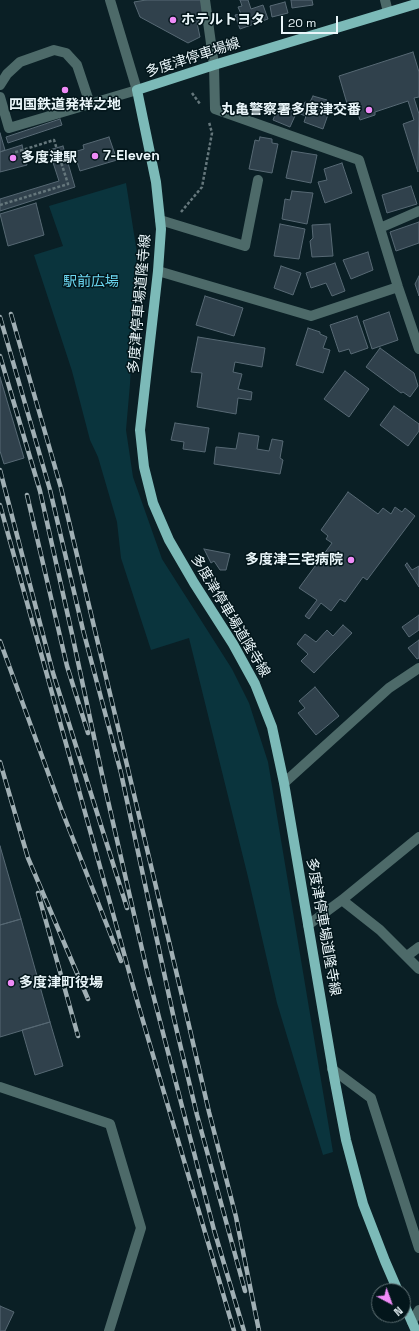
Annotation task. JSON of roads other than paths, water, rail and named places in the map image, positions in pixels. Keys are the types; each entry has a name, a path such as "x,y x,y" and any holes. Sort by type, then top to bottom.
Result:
{"main road":[{"name":"多度津停車場線","path":"137,90 419,2"},
{"name":"多度津停車場道隆寺線","path":"137,90 156,182 161,229 158,271 140,430 144,467 152,503 169,540 194,583 233,644 255,684 272,727 284,783 332,1069 346,1140 363,1204 384,1261 394,1283"}],"street":[{"path":"0,97 9,128 137,90 110,0"},
{"path":"205,0 214,65 215,109 359,160 398,287 419,348"},
{"path":"385,0 388,12"},
{"path":"2,82 7,74 20,62 54,50 66,53 77,65 90,104"},
{"path":"0,70 2,82"},
{"path":"160,220 245,246 258,180"},
{"path":"380,228 419,211"},
{"path":"158,271 311,316 398,287"},
{"path":"284,783 389,688 419,668"},
{"path":"308,925 342,900 419,836"},
{"path":"342,900 380,930 419,969"},
{"path":"407,956 419,947"},
{"path":"332,1069 371,1098 419,1248"},
{"path":"0,1087 110,1124 141,1228 109,1331"},
{"path":"414,1327 419,1310"}],"railway":[{"path":"11,314 61,488 209,1112 236,1217 259,1331"},
{"path":"0,317 50,490 83,630 121,773 174,1019 197,1115 245,1291"},
{"path":"0,356 40,491 147,971 214,1230 244,1331"},
{"path":"0,470 53,673 127,908"},
{"path":"27,495 67,666 88,733"},
{"path":"0,505 138,1004 234,1331"},
{"path":"0,641 62,811 121,961"},
{"path":"0,762 28,858 88,999"},
{"path":"38,893 78,1036"}],"place":[{"name":"ホテルトヨタ","path":"173,20"},
{"name":"四国鉄道発祥之地","path":"65,90"},
{"name":"丸亀警察署多度津交番","path":"369,110"},
{"name":"7-Eleven","path":"95,156"},
{"name":"多度津駅","path":"13,158"},
{"name":"多度津三宅病院","path":"351,560"},
{"name":"多度津町役場","path":"11,983"}],"park label":[{"name":"駅前広場","path":"91,282"}]}
